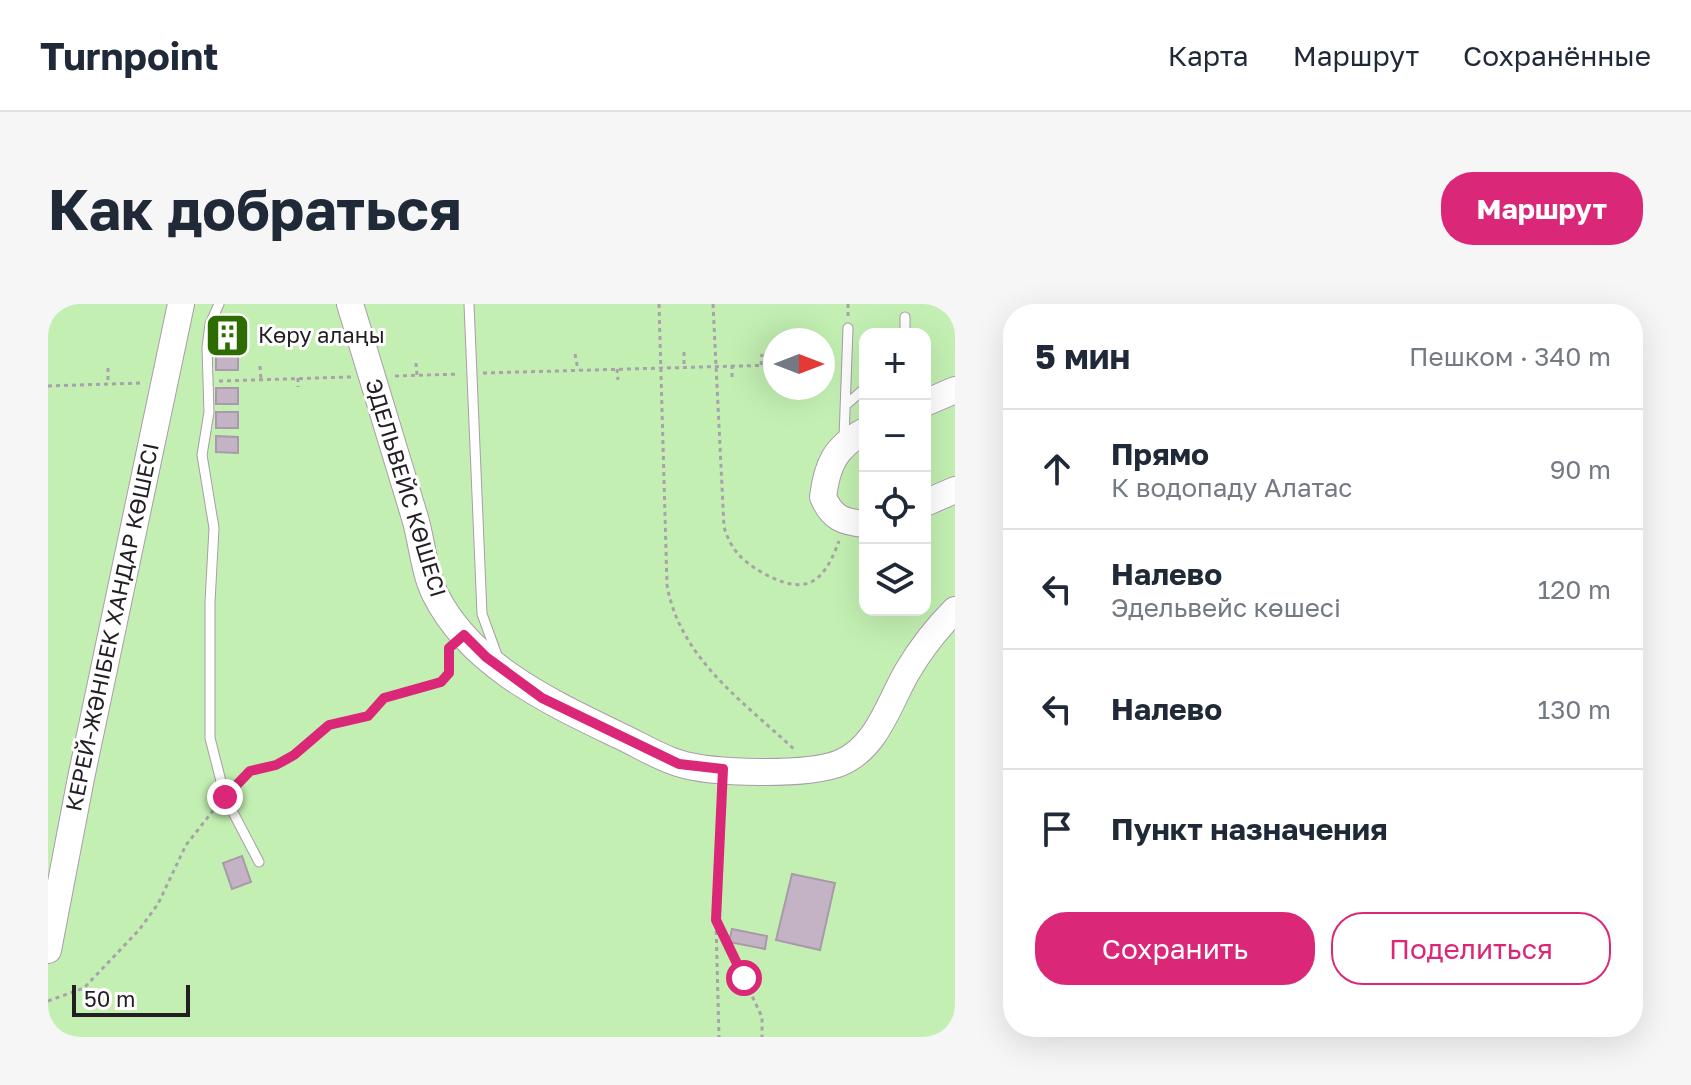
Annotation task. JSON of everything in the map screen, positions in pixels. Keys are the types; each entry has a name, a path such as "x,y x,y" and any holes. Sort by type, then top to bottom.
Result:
{"street":[{"name":"КЕРЕЙ-ЖӘНІБЕК ХАНДАР КӨШЕСІ","path":"48,950 181,304"},
{"name":"ЭДЕЛЬВЕЙС КӨШЕСІ","path":"350,304 434,591 452,623 464,635 502,669 542,698 679,764 796,772 841,763 862,747 878,728 908,670 955,610"},
{"path":"931,400 955,390"},
{"path":"854,438 833,458 823,497 833,516 856,523"},
{"path":"931,500 955,490"}],"lane":[{"path":"219,304 210,324 207,348 209,412 202,455 214,528 210,602 210,738 225,797 259,862"},
{"path":"469,304 482,614 502,669"},
{"path":"905,317 905,328"},
{"path":"848,328 847,404 854,438"},
{"path":"847,404 859,393"}],"path":[{"path":"659,304 667,585 671,608 680,629 702,663 815,768"},
{"path":"713,304 724,527 729,544 737,556 781,582 792,586 804,585 817,578 828,566 856,523"},
{"path":"684,352 684,367"},
{"path":"575,354 578,370"},
{"path":"209,381 761,365 762,354"},
{"path":"416,363 417,375"},
{"path":"732,365 732,381"},
{"path":"260,366 261,380"},
{"path":"108,368 108,384"},
{"path":"617,369 618,380"},
{"path":"298,378 298,387"},
{"path":"48,386 163,382"},
{"path":"48,1001 84,988 139,930 158,904 186,845 250,771 276,765 294,755 329,725 368,716 384,698 441,682 449,673 449,648 464,635"},
{"path":"719,1037 716,920 723,769"},
{"path":"716,920 762,1017 762,1037"}],"green space":[{"path":"48,304 955,304 955,1037 48,1037"}],"building":[{"name":"Көру алаңы","path":"216,327 238,327 238,343 216,343"},
{"name":"Көру алаңы","path":"216,354 238,354 238,370 216,370"},
{"name":"Көру алаңы","path":"216,388 238,388 238,404 216,404"},
{"path":"216,412 238,412 238,428 216,428"},
{"path":"216,436 238,437 238,453 216,452"},
{"path":"242,856 251,882 232,889 223,863"},
{"path":"792,874 835,883 820,950 776,940"},
{"path":"732,929 767,936 765,949 729,942"}],"place":[{"name":"Көру алаңы","path":"227,335"}],"route":[{"path":"225,797 250,771 276,765 294,755 329,725 368,716 384,698 441,682 449,673 449,648 464,635 486,657 542,698 679,764 723,769 719,802 716,920 744,978"}]}
